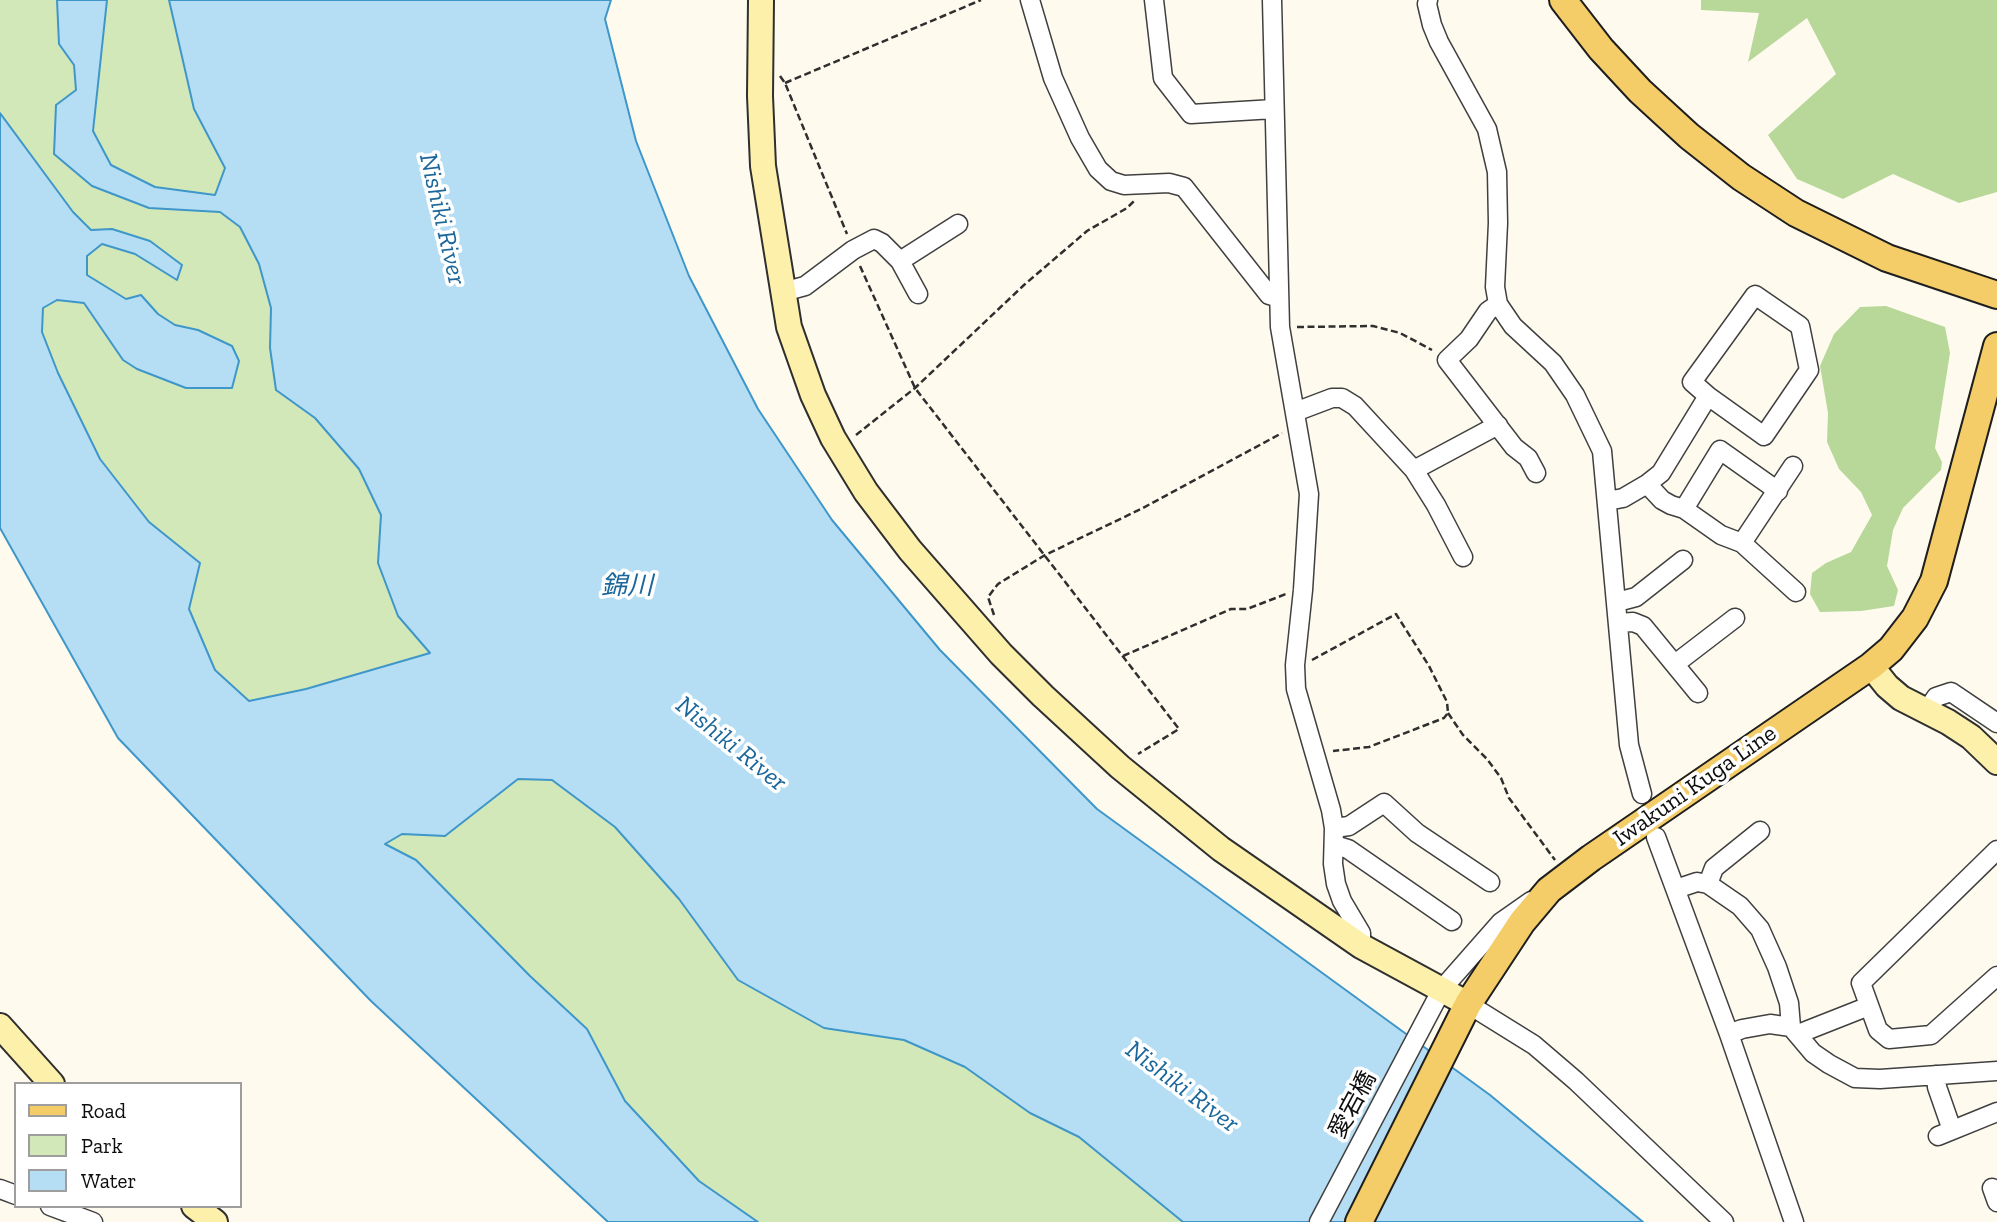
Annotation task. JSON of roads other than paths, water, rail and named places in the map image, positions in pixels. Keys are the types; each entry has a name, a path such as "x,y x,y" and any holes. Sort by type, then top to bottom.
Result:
{"main road":[{"path":"1563,0 1601,49 1640,91 1689,136 1741,177 1796,213 1887,258 1997,295"},
{"name":"Iwakuni Kuga Line","path":"1359,1222 1465,1012 1522,922 1549,890 1645,820 1871,666 1891,649 1915,618 1934,581 1997,346"}],"street":[{"path":"761,0 763,166 789,327 800,361 833,438 866,492 910,550 966,615 1043,695 1130,775 1221,849 1436,1000 1534,1045 1576,1081 1724,1222"},
{"path":"1030,0 1054,78 1080,138 1098,169 1111,181 1124,185 1169,183 1184,187 1269,295 1279,298"},
{"path":"1154,0 1163,78 1191,114 1274,109"},
{"path":"1272,0 1280,327 1309,494 1295,665 1296,689 1316,754 1335,837 1333,864 1336,884 1342,901 1362,933 1362,946"},
{"path":"1428,0 1432,25 1439,42 1487,129 1497,172 1499,223 1495,287 1498,304 1513,326 1553,363 1575,395 1602,451 1629,745 1642,794"},
{"path":"900,261 958,224"},
{"path":"783,292 805,286 853,250 874,239 882,243 900,261 918,294"},
{"path":"1755,295 1800,326 1810,370 1764,436 1709,396 1692,382 1755,295"},
{"path":"1498,304 1488,311 1469,339 1447,360 1514,447 1528,458 1536,473"},
{"path":"1607,501 1623,498 1661,473 1709,396"},
{"path":"1297,419 1332,398 1342,398 1354,406 1414,470 1463,557"},
{"path":"1414,470 1498,425"},
{"path":"1684,509 1720,450 1778,491"},
{"path":"1742,543 1793,466"},
{"path":"1647,484 1662,500 1684,509 1721,534 1742,543 1796,592"},
{"path":"1617,602 1636,597 1683,560"},
{"path":"1675,664 1735,618"},
{"path":"1618,623 1633,622 1643,626 1698,692"},
{"path":"1871,666 1901,698 1971,737 1997,762"},
{"path":"1926,712 1936,698 1951,692 1997,723"},
{"path":"1335,837 1384,803 1417,833 1490,882"},
{"path":"1708,884 1714,867 1760,831"},
{"path":"1335,837 1348,849 1452,921"},
{"path":"1656,837 1729,1034 1794,1222"},
{"path":"1997,850 1861,984 1878,1030 1889,1039 1931,1035 1997,976"},
{"path":"1675,889 1697,882 1708,884 1740,906 1760,929 1777,967 1789,1003 1794,1030 1813,1053 1829,1064 1855,1078 1997,1071"},
{"name":"愛宕橋","path":"1319,1222 1436,1000 1501,922 1549,890"},
{"path":"1729,1034 1770,1024 1794,1030 1869,1006"},
{"path":"0,1026 50,1082"},
{"path":"1936,1075 1945,1133 1997,1112"},
{"path":"197,1208 215,1222"},
{"path":"69,1214 93,1222"}],"water":[{"name":"錦川","path":"57,0 107,0 93,131 111,165 155,187 215,195 225,168 194,109 169,0 611,0 605,19 636,141 689,276 758,409 832,520 940,650 1097,809 1490,1095 1643,1222 1183,1222 1079,1137 1030,1113 965,1067 904,1040 824,1028 738,980 679,899 615,827 552,780 518,779 445,836 402,834 385,844 416,860 530,976 587,1029 625,1101 699,1181 758,1222 608,1222 371,1001 118,738 0,528 0,113 73,212 91,230 112,229 150,241 182,265 177,280 135,254 102,244 87,256 87,275 126,299 141,295 158,314 175,325 198,330 232,346 239,361 232,388 186,388 137,369 123,360 84,303 57,300 43,308 42,332 58,373 100,459 149,522 200,563 189,609 215,670 249,701 306,689 430,653 398,616 378,563 381,515 359,469 315,418 276,390 270,348 271,308 259,264 240,227 220,212 149,208 92,186 54,154 56,105 76,90 74,65 59,44"}],"water label":[{"name":"Nishiki River","path":"442,219"},
{"name":"Nishiki River","path":"731,744"},
{"name":"Nishiki River","path":"1182,1087"}]}
